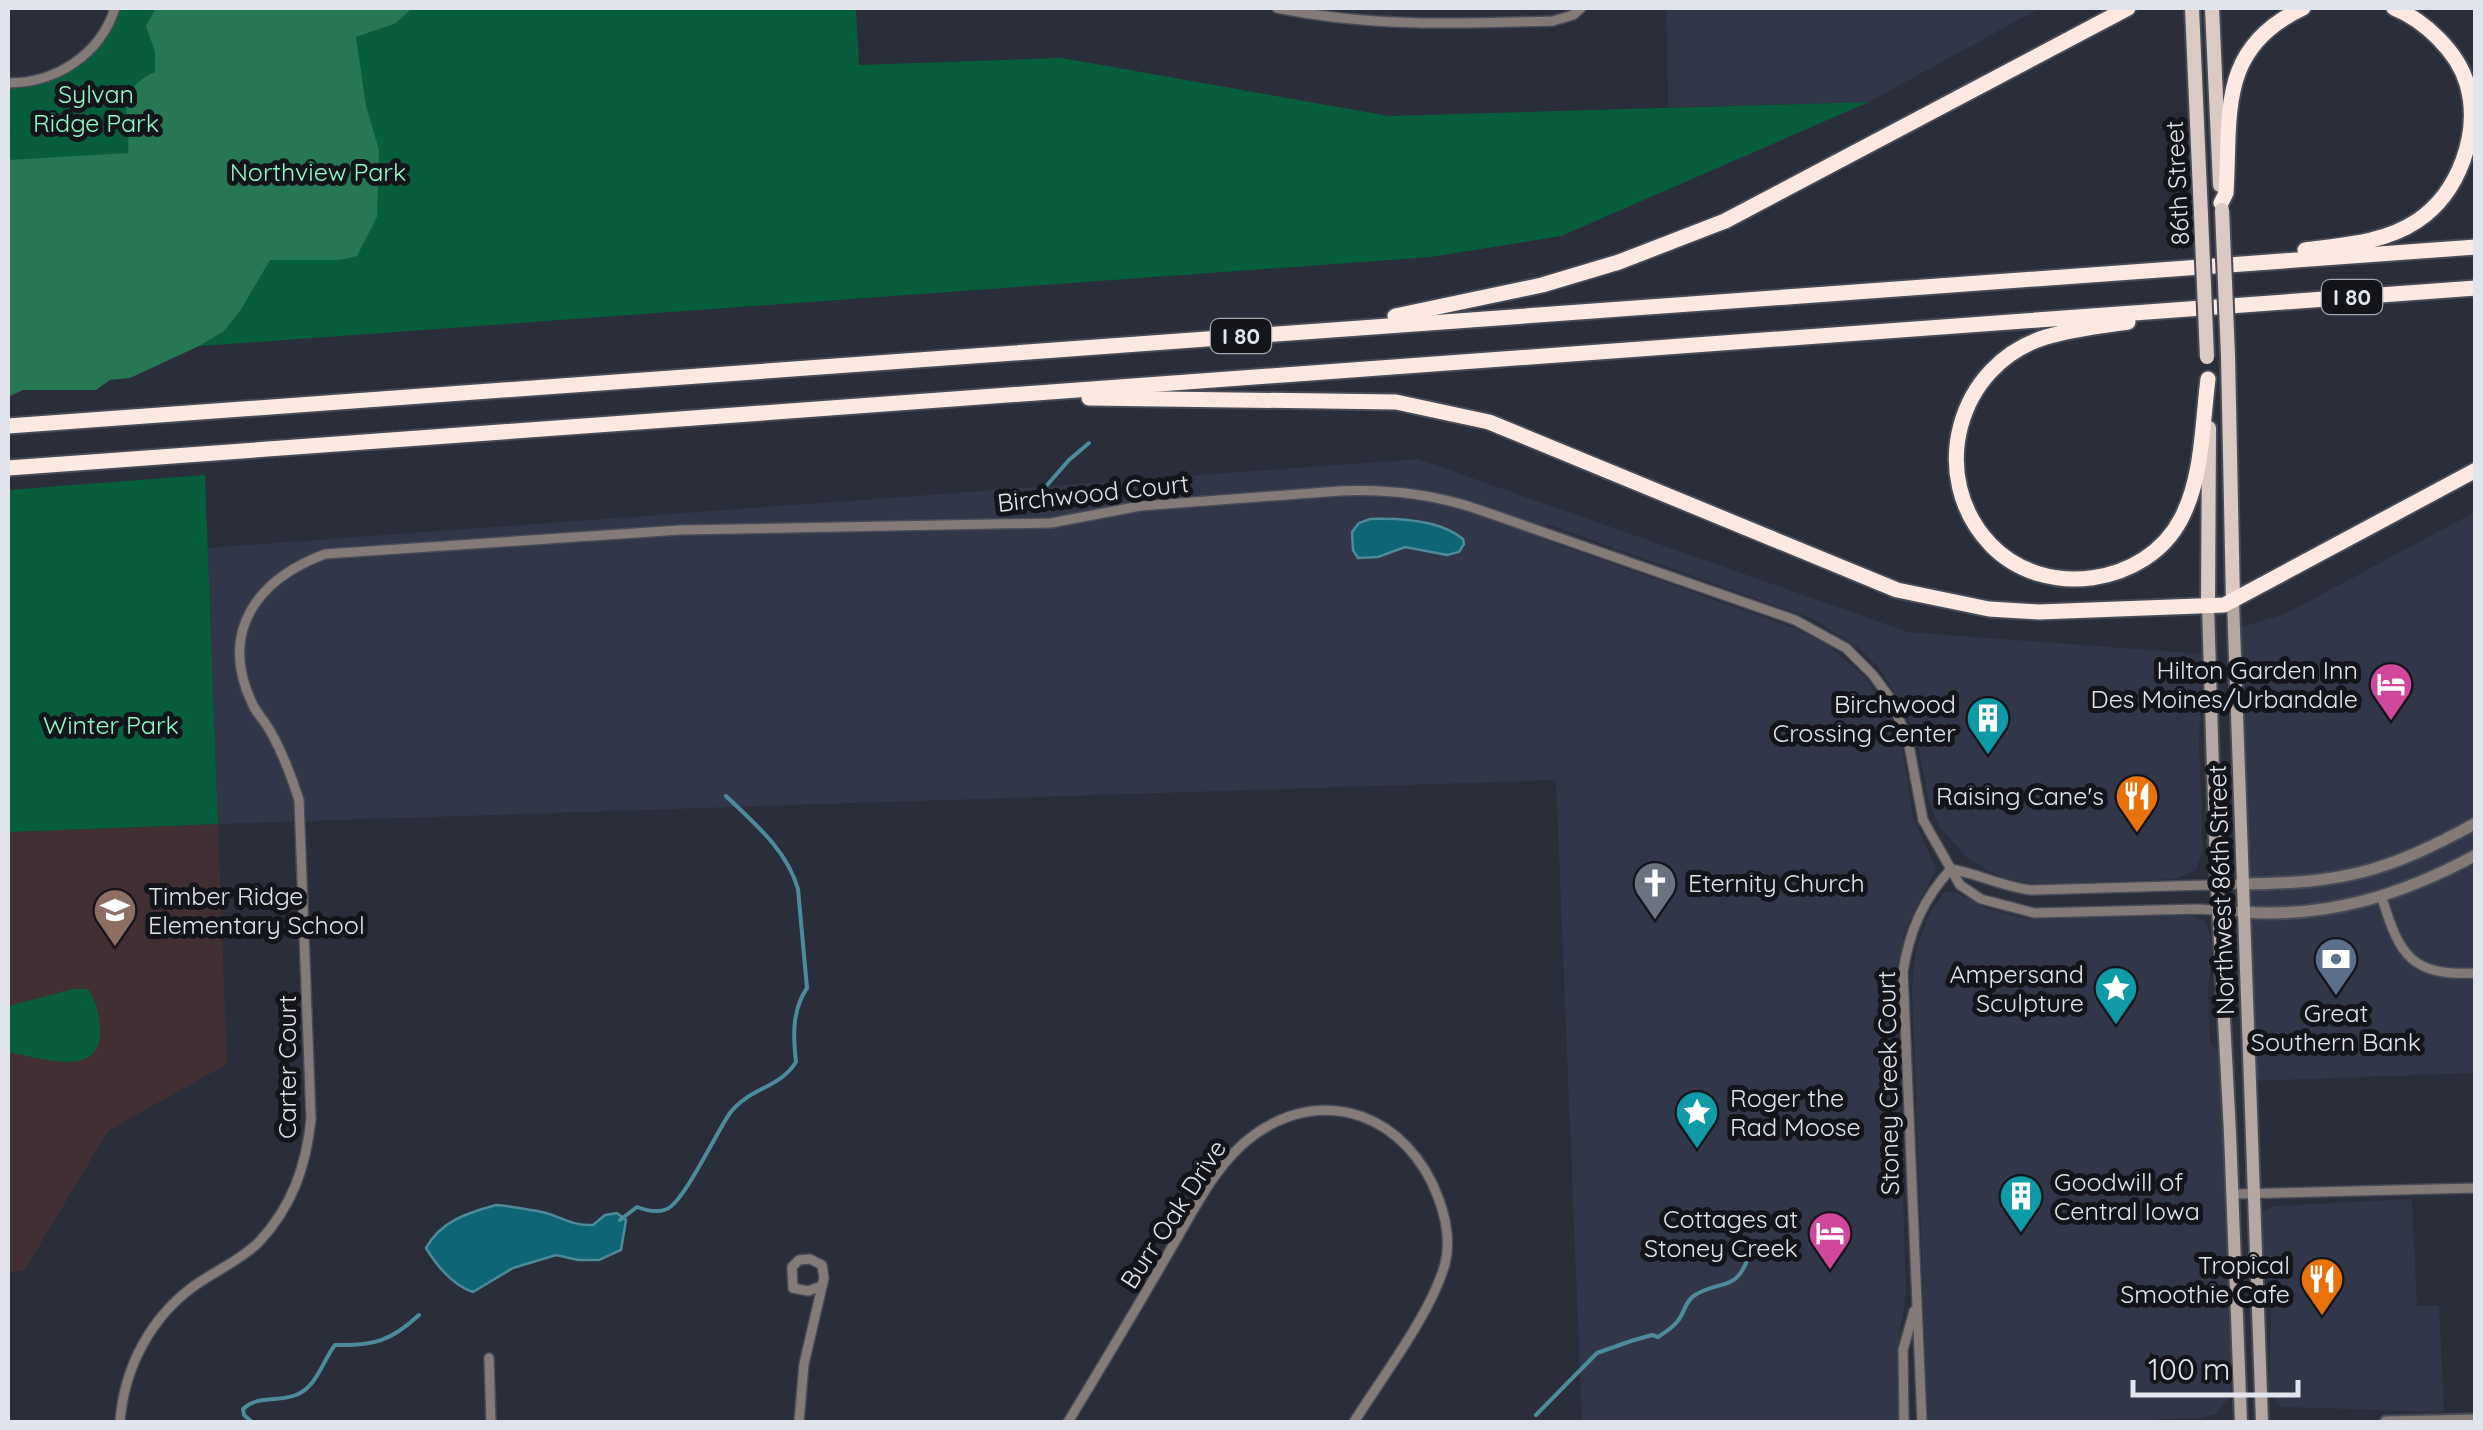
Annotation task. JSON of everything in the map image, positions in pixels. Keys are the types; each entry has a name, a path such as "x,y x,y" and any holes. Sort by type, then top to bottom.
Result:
{"highway":[{"path":"1335,329 1542,286 1725,222 2128,8"},
{"path":"2222,207 2226,194 2228,106 2235,78 2263,34 2303,8"},
{"path":"2157,270 2356,243 2397,232 2433,209 2458,177 2464,158 2471,126 2467,83 2449,52 2429,29 2394,8"},
{"name":"I 80","path":"8,426 2476,247"},
{"name":"I 80","path":"8,468 2476,288"},
{"path":"2208,379 2195,484 2179,522 2153,554 2099,579 2061,577 2043,574 2007,557 1992,547 1979,530 1957,482 1956,446 1962,414 1984,377 2020,348 2044,337 2230,306"},
{"path":"986,396 1396,402 1489,422 1897,590 1942,602 2039,612 2208,606 2233,601 2476,470"}],"main road":[{"name":"86th Street","path":"2192,8 2207,357"},
{"name":"86th Street","path":"2212,8 2228,356"},
{"name":"Northwest 86th Street","path":"2228,356 2262,1422"},
{"name":"Northwest 86th Street","path":"2207,357 2208,606 2216,884 2241,1422"}],"street":[{"path":"8,83 38,80 67,68 94,45 115,8"},
{"path":"1277,8 1386,22 1554,21 1581,8"},
{"name":"Birchwood Court","path":"301,818 281,752 252,706 240,672 240,644 253,603 272,582 293,566 325,554 680,530 1051,523 1140,506 1370,490 1432,496 1462,504 1719,593 1828,636 1862,663 1890,698 1908,740 1923,820 1960,885 1994,905 2023,912 2244,912"},
{"name":"Carter Court","path":"120,1422 134,1360 160,1316 194,1286 254,1246 274,1224 301,1175 312,1119 301,818"},
{"path":"1951,869 2032,890 2318,882 2374,871 2421,853 2476,823"},
{"path":"2244,912 2312,911 2382,898 2476,856"},
{"name":"Stoney Creek Court","path":"1922,1422 1903,972 1912,930 1921,910 1951,869"},
{"path":"2382,898 2389,921 2408,956 2432,972 2476,973"},
{"name":"Burr Oak Drive","path":"1068,1422 1200,1199 1232,1154 1270,1124 1294,1114 1332,1110 1371,1119 1398,1137 1432,1180 1447,1225 1448,1244 1438,1282 1354,1422"},
{"path":"2233,1194 2476,1188"},
{"path":"799,1422 804,1364 822,1286"},
{"name":"Stoney Creek Court","path":"1904,1422 1902,1350 1915,1309"},
{"path":"489,1358 491,1422"},
{"path":"2386,1422 2476,1420"}],"shaded area":[{"path":"1666,8 2040,8 1869,102 1668,107"},
{"path":"1418,459 1908,632 2202,654 2199,744 2203,850 2196,870 2176,879 2037,884 2012,880 1966,857 1939,826 1928,800 1918,745 1907,713 1881,671 1857,646 1813,619 1547,524 1548,541 1796,629 1827,644 1866,678 1893,721 1903,752 1913,817 1936,869 1905,930 1896,975 1906,1292 1898,1348 1899,1422 1582,1422 1556,780 218,824 208,548"},
{"path":"2475,512 2475,1073 2250,1081 2234,629 2285,614"},
{"name":"Timber Ridge Elementary School","path":"218,824 227,1064 108,1131 24,1271 8,1272 8,832"},
{"path":"1953,891 1985,908 2027,919 2188,915 2203,920 2208,928 2212,948 2208,991 2210,1043 2218,1053 2223,1124 2231,1358 2230,1396 2216,1414 2089,1422 1928,1422 1912,990 1915,953 1928,917 1943,893"},
{"path":"2412,1199 2417,1306 2439,1306 2444,1412 2282,1407 2269,1389 2270,1283 2263,1275 2264,1211 2275,1206"}],"green space":[{"path":"115,8 856,8 859,65 1062,58 1389,116 1869,102 1561,236 1431,257 8,360 8,83 21,83 83,57"},
{"name":"Northview Park","path":"156,8 412,8 396,23 356,37 366,106 379,150 377,217 357,256 339,260 270,260 224,331 199,346 130,378 110,380 96,390 23,390 8,397 8,160 128,153 129,96 133,87 155,72 155,52 146,26"},
{"name":"Winter Park","path":"205,475 218,824 8,832 8,490"},
{"path":"88,989 97,1010 100,1034 97,1048 89,1056 64,1062 8,1052 8,1006"}],"water":[{"path":"1370,519 1431,524 1454,533 1464,544 1459,552 1447,555 1405,547 1378,557 1358,558 1353,550 1352,532 1359,523"},
{"path":"496,1205 585,1225 617,1213 626,1220 621,1250 599,1260 556,1255 513,1268 473,1292 446,1274 426,1248 447,1225"}],"waterway":[{"path":"1041,492 1089,443"},
{"path":"620,1220 637,1207 660,1211 674,1204 730,1113 746,1098 781,1078 796,1062 795,1024 807,988 798,889 778,850 726,796"},
{"path":"1536,1415 1597,1353 1652,1335 1658,1337 1677,1322 1695,1295 1734,1280 1750,1253"},
{"path":"252,1422 243,1409 255,1402 303,1391 335,1345 381,1340 419,1315"}],"place":[{"name":"Hilton Garden Inn Des Moines/Urbandale","path":"2391,722"},
{"name":"Birchwood Crossing Center","path":"1988,756"},
{"name":"Raising Cane's","path":"2137,834"},
{"name":"Eternity Church","path":"1655,921"},
{"name":"Timber Ridge Elementary School","path":"115,948"},
{"name":"Great Southern Bank","path":"2336,997"},
{"name":"Ampersand Sculpture","path":"2116,1026"},
{"name":"Roger the Rad Moose","path":"1697,1150"},
{"name":"Goodwill of Central Iowa","path":"2021,1234"},
{"name":"Cottages at Stoney Creek","path":"1830,1271"},
{"name":"Tropical Smoothie Cafe","path":"2322,1317"}],"park label":[{"name":"Sylvan Ridge Park","path":"96,108"}]}
